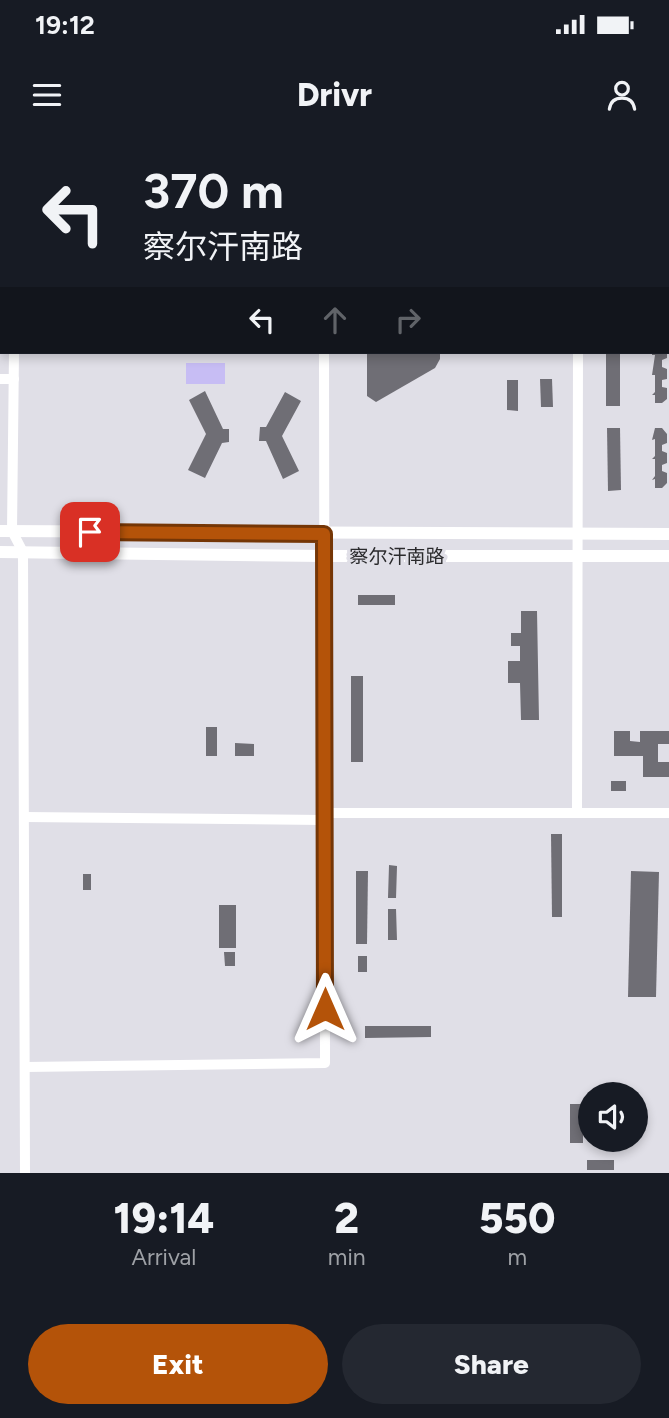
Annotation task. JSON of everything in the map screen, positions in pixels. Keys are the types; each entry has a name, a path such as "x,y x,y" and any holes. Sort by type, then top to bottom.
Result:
{"main road":[{"name":"察尔汗南路","path":"6,531 669,534"},
{"name":"察尔汗南路","path":"0,552 669,556"}],"street":[{"path":"14,354 6,531 23,552 25,1173"},
{"path":"25,1067 326,1063 324,354"},
{"path":"577,813 578,354"},
{"path":"0,379 14,379"},
{"path":"25,817 669,813"}],"shaded area":[{"path":"186,363 225,363 225,384 186,384"}],"building":[{"path":"367,354 440,354 435,368 376,402 367,396"},
{"path":"606,354 620,354 620,406 606,406"},
{"path":"667,354 667,358 662,360 662,367 667,369 667,379 662,380 662,387 667,388 667,399 662,403 655,403 655,395 652,395 655,392 655,375 652,375 655,355 652,355"},
{"path":"540,379 552,379 553,407 541,407"},
{"path":"507,380 518,380 518,411 507,410"},
{"path":"205,391 223,429 229,429 229,442 222,443 205,478 188,470 206,434 189,400"},
{"path":"285,392 301,401 282,436 299,471 283,479 266,441 259,441 260,427 266,427"},
{"path":"607,428 620,428 621,490 608,491"},
{"path":"655,428 662,428 667,434 667,443 662,445 662,451 667,453 667,463 662,465 662,471 667,473 667,483 662,488 655,488 655,479 652,480 655,476 655,459 652,459 655,456 655,439 652,440"},
{"path":"358,595 395,595 395,605 358,605"},
{"path":"521,611 537,611 539,720 521,720 520,683 508,683 508,661 520,661 520,646 511,646 511,633 521,633"},
{"path":"351,676 363,676 363,762 351,762"},
{"path":"206,727 217,727 217,756 206,756"},
{"path":"614,731 630,731 630,741 640,742 640,731 669,731 669,744 658,744 658,762 669,762 669,777 643,777 643,756 614,756"},
{"path":"235,743 254,744 254,756 235,756"},
{"path":"611,781 626,781 626,791 611,791"},
{"path":"551,834 562,834 562,917 552,917"},
{"path":"389,865 397,866 396,898 388,898"},
{"path":"356,871 368,871 367,944 356,944"},
{"path":"631,871 659,872 656,997 628,997"},
{"path":"83,874 91,874 91,890 83,890"},
{"path":"219,905 236,905 236,948 219,948"},
{"path":"388,909 396,909 397,940 388,940"},
{"path":"224,952 235,952 235,966 225,966"},
{"path":"358,956 367,956 367,972 358,972"},
{"path":"365,1026 431,1026 431,1037 365,1038"},
{"path":"570,1104 578,1104 578,1143 570,1143"},
{"path":"587,1160 614,1160 614,1170 587,1170"}],"route":[{"path":"90,532 324,534 325,1009"}]}
